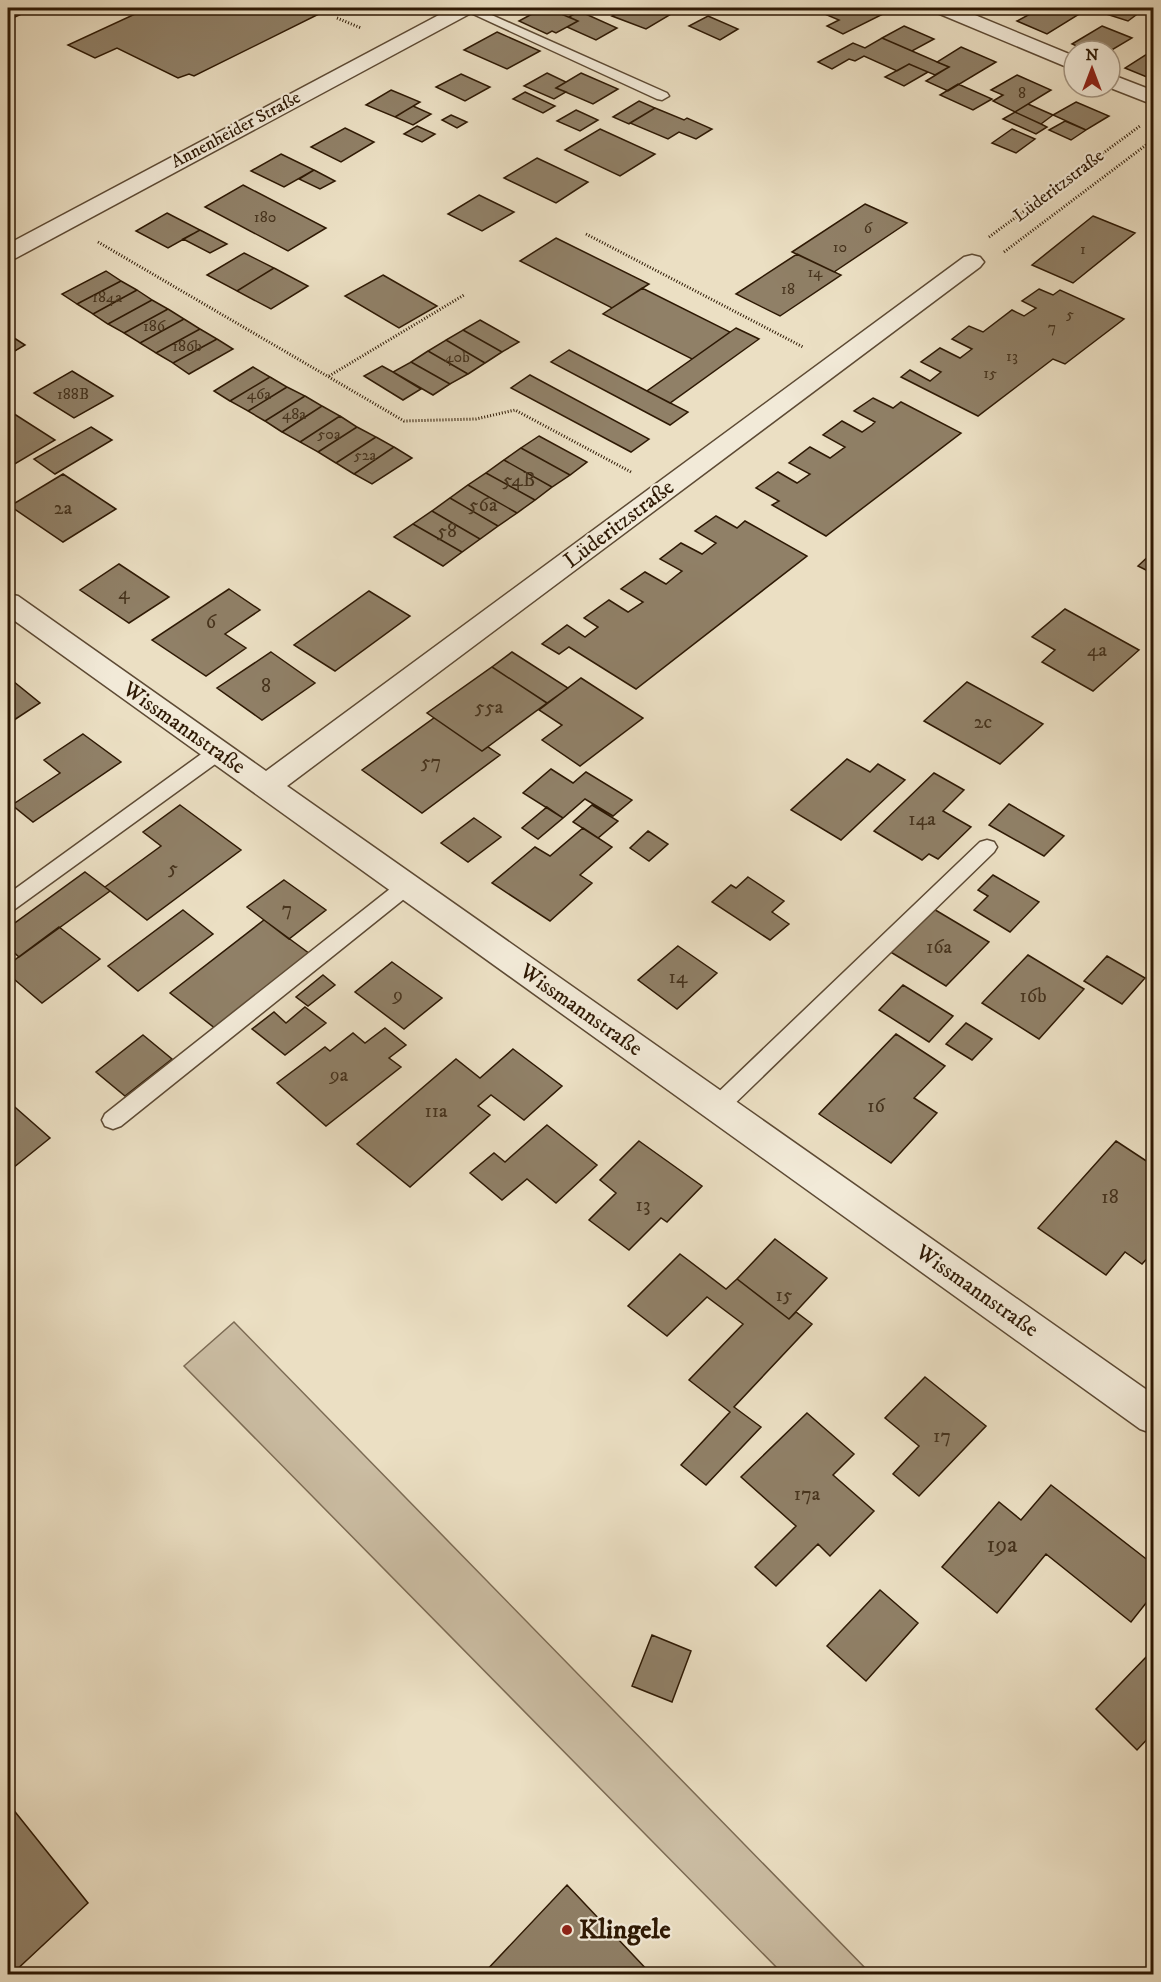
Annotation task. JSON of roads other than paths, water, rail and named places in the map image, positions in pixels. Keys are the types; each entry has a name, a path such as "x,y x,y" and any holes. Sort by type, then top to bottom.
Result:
{"street":[{"name":"Annenheider Straße","path":"8,253 466,8"},
{"path":"942,8 1062,59"},
{"path":"1122,85 1154,99"},
{"name":"Lüderitzstraße","path":"266,786 972,262"},
{"name":"Wissmannstraße","path":"8,603 1154,1417"}],"lane":[{"path":"466,8 662,96"},
{"path":"8,904 218,752"},
{"path":"717,1107 987,847"},
{"path":"113,1120 407,886"}],"place":[{"name":"Klingele","path":"567,1930"}]}
